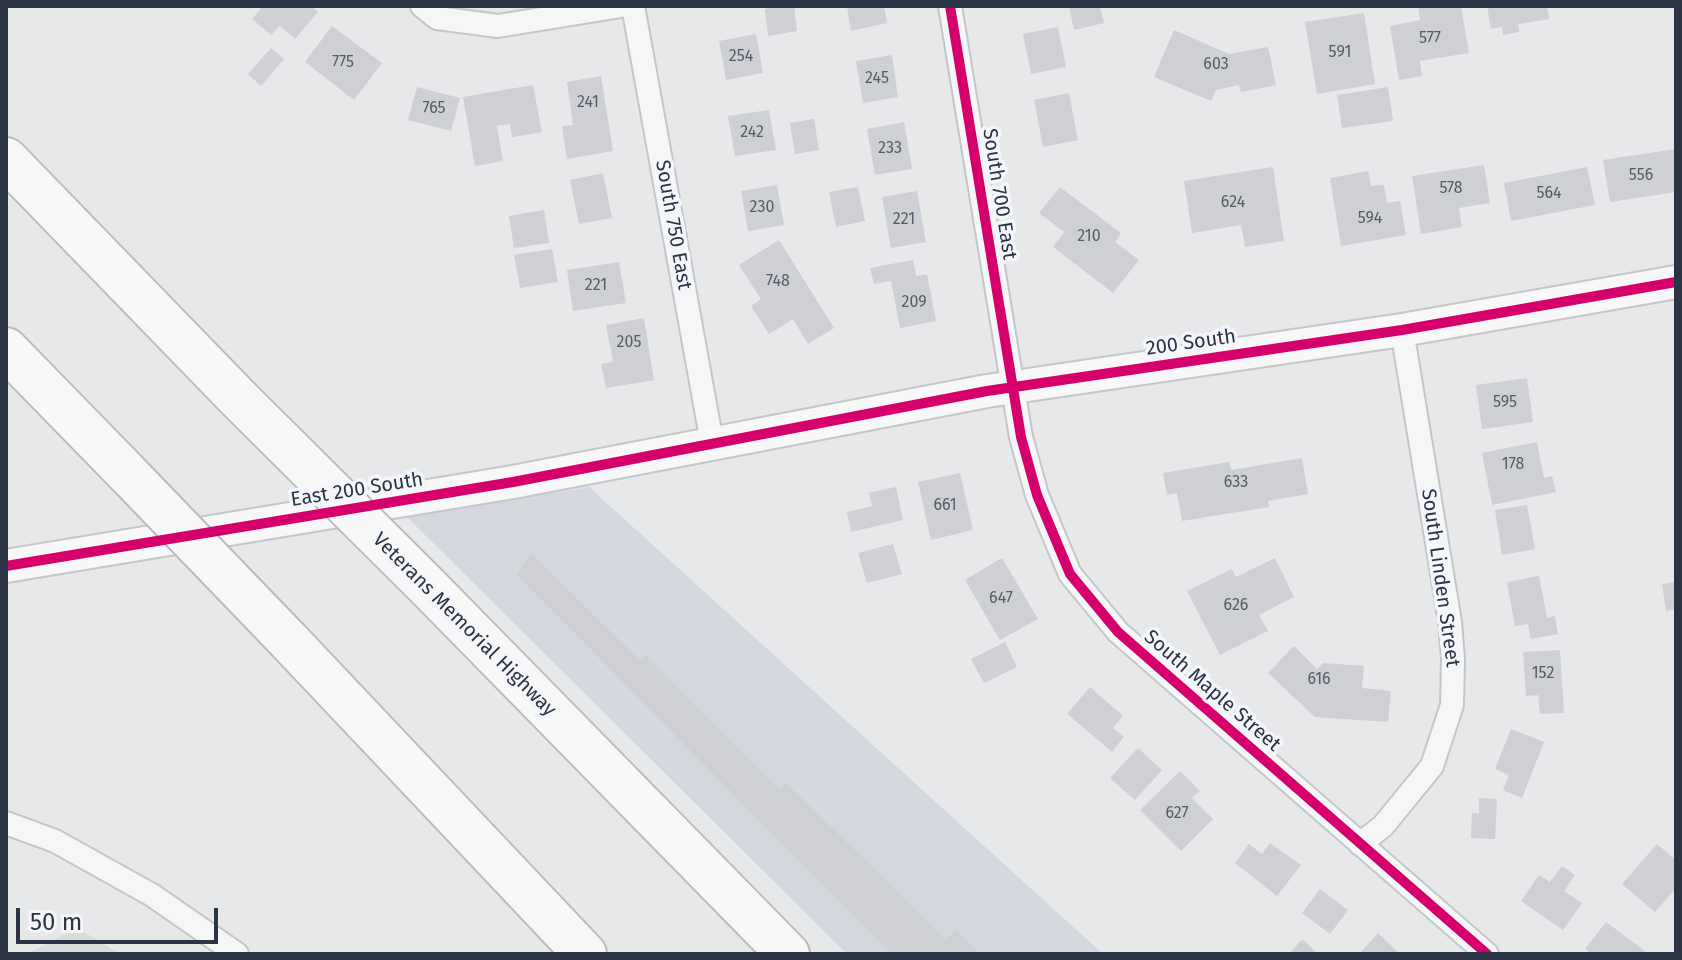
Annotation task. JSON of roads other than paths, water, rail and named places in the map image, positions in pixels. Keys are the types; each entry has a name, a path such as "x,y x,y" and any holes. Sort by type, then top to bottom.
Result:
{"highway":[{"name":"Veterans Memorial Highway","path":"6,159 788,954"},
{"path":"6,349 288,640 585,954"}],"street":[{"path":"422,6 437,18 498,26 621,6"},
{"name":"South 750 East","path":"633,6 712,443"},
{"name":"South 700 East","path":"950,6 1013,388"},
{"name":"200 South","path":"712,443 987,391 1402,330 1676,282"},
{"name":"South Linden Street","path":"1360,844 1383,826 1432,766 1452,705 1450,622 1402,330"},
{"name":"South Maple Street","path":"1013,388 1021,437 1037,495 1070,574 1118,632 1487,954"},
{"name":"East 200 South","path":"6,566 513,482 712,443"},
{"path":"6,823 55,841 152,895 237,954"}]}
